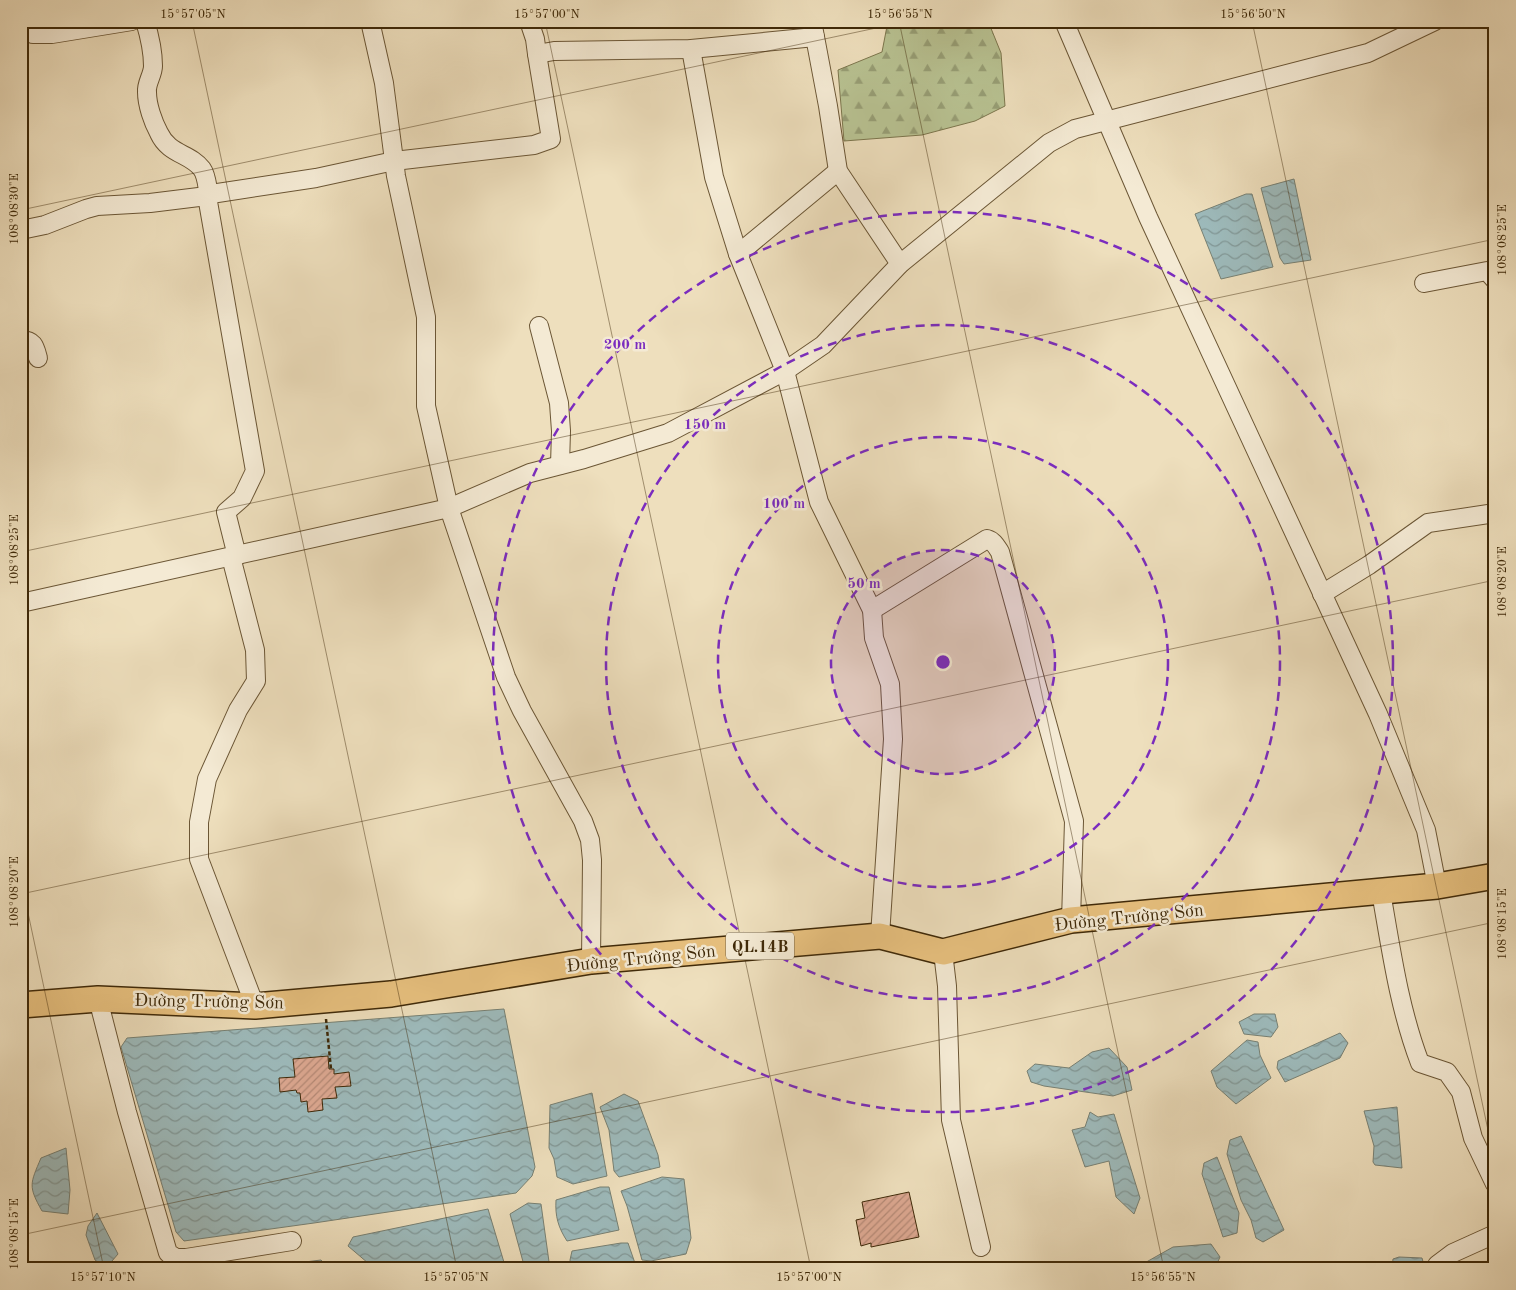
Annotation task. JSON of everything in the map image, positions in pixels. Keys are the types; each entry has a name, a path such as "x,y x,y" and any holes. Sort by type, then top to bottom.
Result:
{"highway":[{"name":"Đường Trường Sơn","path":"21,1005 98,998 256,1006 392,994 591,961 880,936 943,952 1071,920 1381,892 1437,886 1495,876"}],"street":[{"path":"26,21 34,34 52,34 132,21"},
{"path":"145,21 153,67 147,85 147,95 158,131 174,152 192,161 204,173 255,471 242,498 226,512 255,650 256,681 238,710 207,780 198,822 199,858 256,1006"},
{"path":"370,21 384,84 396,176 426,317 426,406 449,508 506,677 522,711 583,821 590,840 592,860 591,961"},
{"path":"21,230 45,226 97,206 150,203 208,196 316,178 394,161 534,144 552,139 535,39 529,21"},
{"path":"1064,21 1148,217 1378,714 1426,830 1437,886"},
{"path":"21,603 449,508 530,473 668,433 785,371 823,345 900,264 1048,143 1075,130 1107,121 1368,53 1435,21"},
{"path":"537,54 554,51 692,49 814,29 838,172 900,264"},
{"path":"692,49 714,177 738,254 785,371 819,502 872,610 874,638 890,684 893,739 880,936"},
{"path":"738,254 838,172"},
{"path":"1424,282 1487,271 1495,280"},
{"path":"539,326 559,403 561,431 560,465"},
{"path":"21,340 31,342 35,346 38,358"},
{"path":"1322,594 1369,565 1428,523 1495,513"},
{"path":"872,610 987,540 992,541 996,545 1000,552 1074,820 1071,920"},
{"path":"1381,892 1396,981 1410,1036 1420,1063 1447,1072 1461,1092 1473,1138 1495,1184"},
{"path":"943,952 947,986 951,1120 981,1247"},
{"path":"98,998 127,1112 168,1254 176,1258 186,1258 292,1241"},
{"path":"1436,1269 1437,1265 1453,1253 1495,1234"}],"path":[{"path":"324,1000 331,1069"}],"green space":[{"path":"888,21 988,21 1001,53 1005,106 975,121 922,135 844,141 838,70 882,52"}],"water":[{"path":"1294,179 1311,260 1284,264 1280,258 1261,188"},
{"path":"1246,194 1252,194 1273,267 1221,279 1195,214"},
{"path":"504,1009 535,1167 532,1176 516,1193 184,1241 176,1232 121,1047 127,1038"},
{"path":"1254,1014 1275,1014 1278,1027 1271,1037 1244,1034 1239,1022"},
{"path":"1340,1033 1348,1043 1340,1058 1285,1082 1277,1068 1278,1061"},
{"path":"1247,1040 1258,1042 1260,1055 1271,1078 1236,1104 1217,1087 1211,1071"},
{"path":"1109,1048 1127,1067 1132,1090 1113,1096 1044,1086 1031,1082 1027,1071 1035,1064 1069,1068 1092,1052"},
{"path":"592,1093 607,1176 573,1184 557,1177 554,1159 549,1148 550,1105"},
{"path":"624,1094 638,1101 658,1155 660,1167 619,1177 614,1171 609,1130 600,1107"},
{"path":"1397,1107 1402,1168 1375,1165 1373,1162 1374,1146 1364,1111"},
{"path":"1090,1112 1098,1117 1114,1114 1140,1198 1134,1214 1116,1197 1109,1161 1085,1167 1072,1130 1085,1127"},
{"path":"1241,1136 1284,1230 1263,1242 1256,1238 1251,1220 1241,1200 1227,1154 1230,1140"},
{"path":"66,1148 70,1190 68,1214 42,1211 34,1196 32,1185 41,1158"},
{"path":"1217,1157 1239,1213 1237,1233 1223,1237 1202,1174 1204,1163"},
{"path":"662,1177 684,1179 691,1238 686,1254 651,1261 642,1260 621,1191"},
{"path":"600,1187 609,1187 619,1230 567,1241 558,1221 556,1200"},
{"path":"528,1203 541,1204 550,1269 525,1269 510,1214"},
{"path":"488,1209 506,1269 375,1269 348,1246 353,1237"},
{"path":"97,1213 118,1254 106,1268 95,1260 86,1235 88,1226"},
{"path":"628,1243 637,1269 571,1269 572,1251"},
{"path":"1211,1244 1220,1257 1215,1268 1141,1269 1141,1265 1173,1247"},
{"path":"1399,1257 1422,1258 1425,1269 1392,1269 1393,1259"},
{"path":"321,1260 330,1269 279,1269 281,1265"}],"building":[{"path":"328,1056 329,1069 334,1069 334,1074 349,1072 351,1086 335,1087 337,1098 322,1099 323,1110 308,1112 307,1101 301,1102 300,1093 297,1093 296,1090 280,1092 279,1078 295,1077 293,1059"},
{"path":"909,1192 919,1237 871,1247 871,1243 861,1246 856,1220 865,1218 862,1202"}]}
